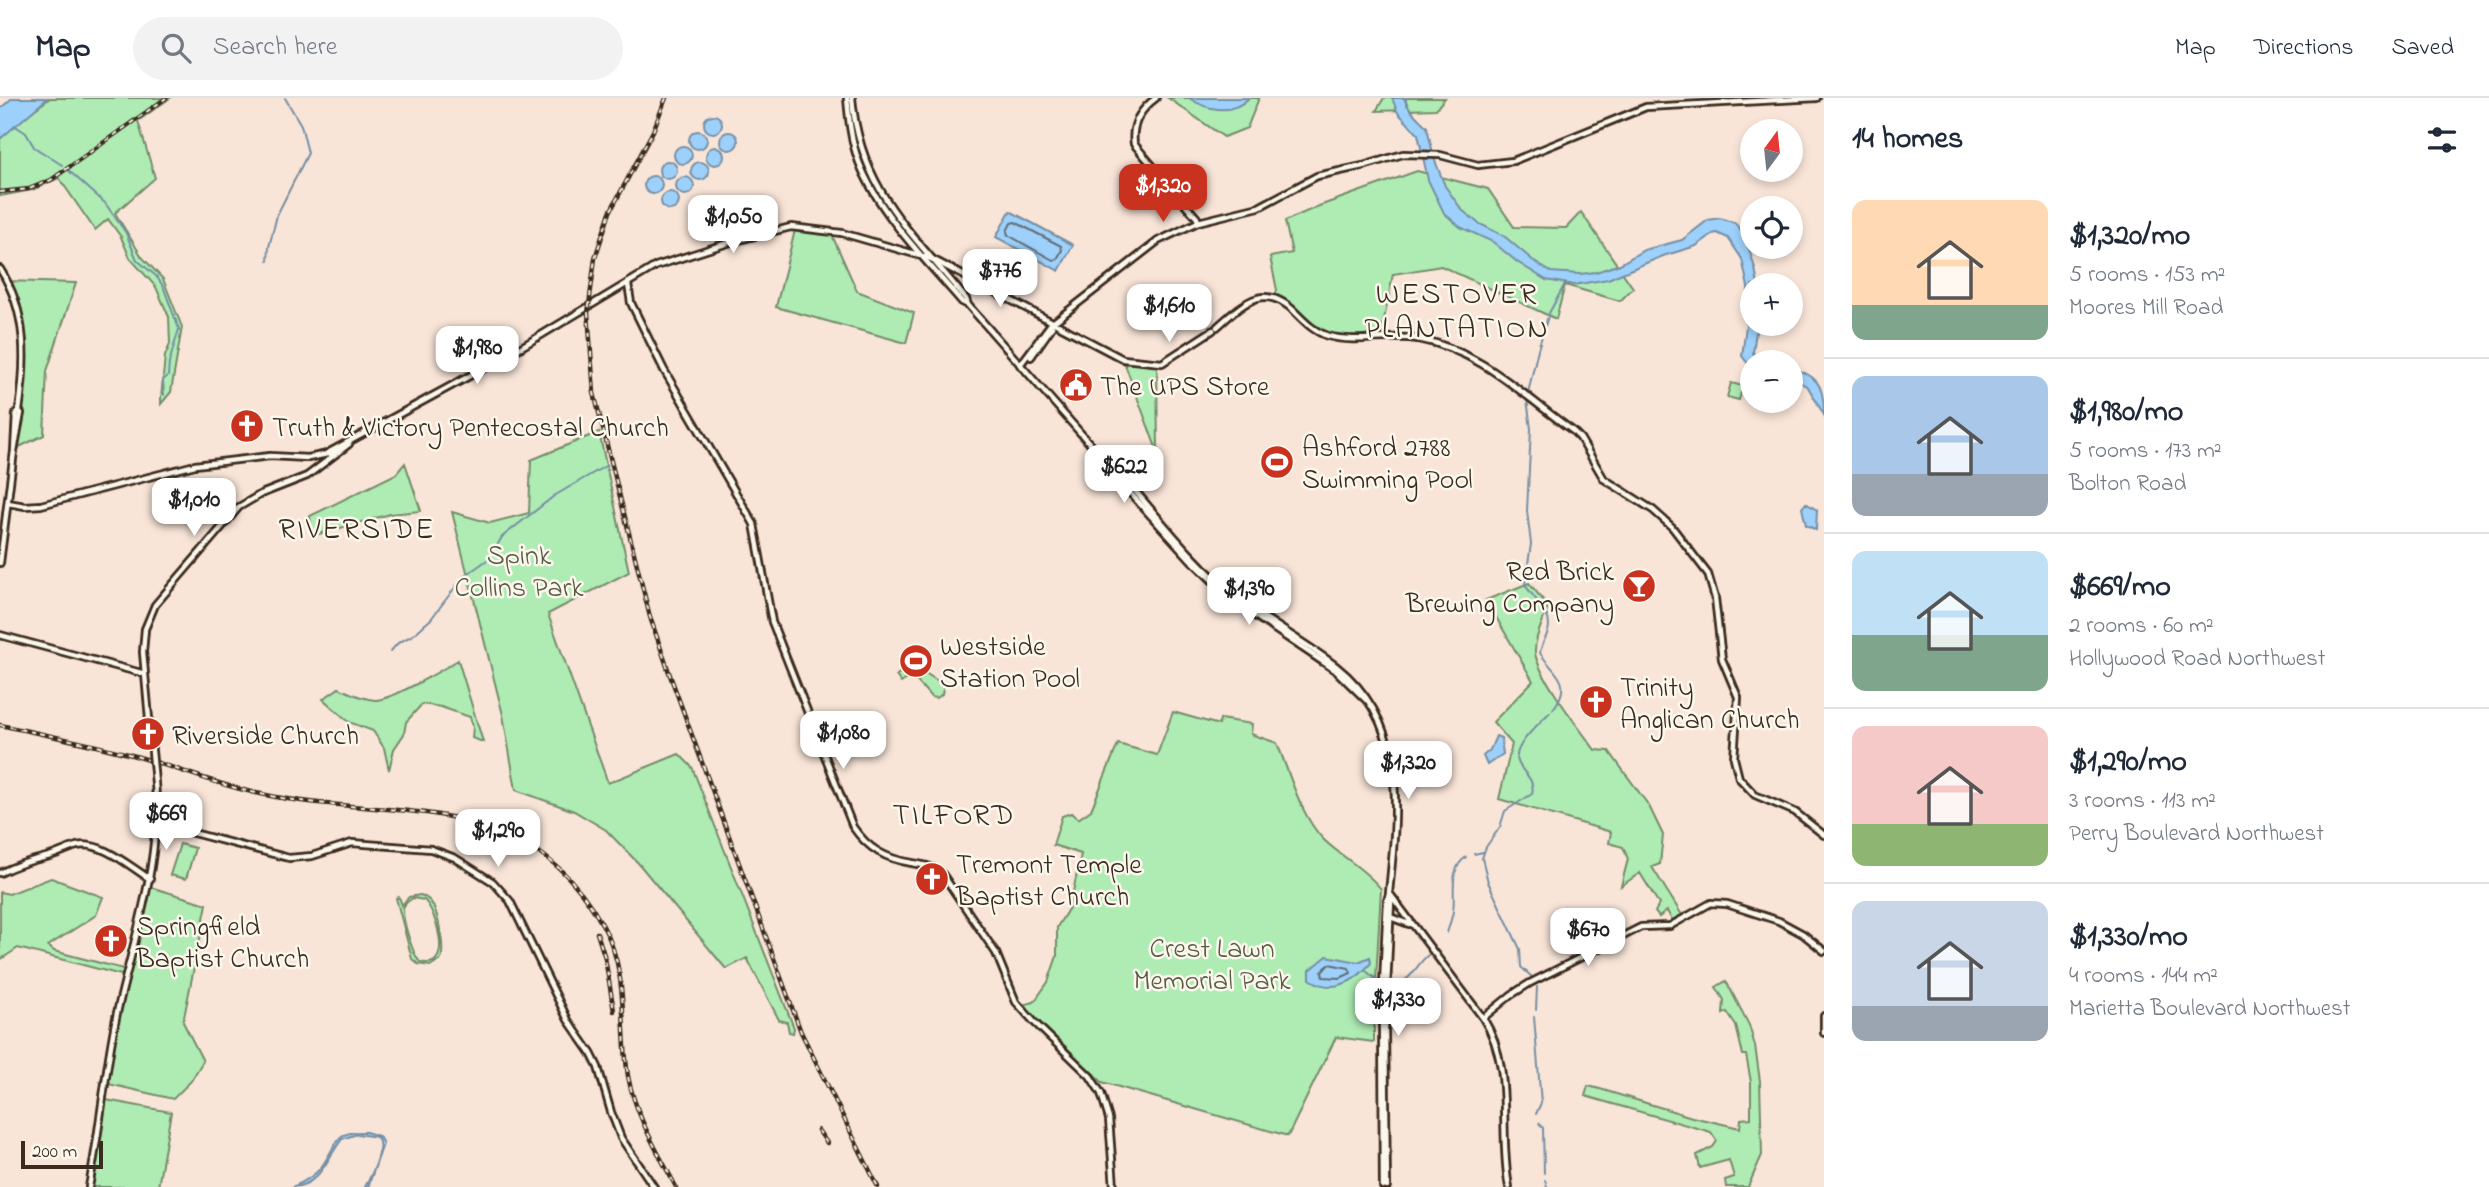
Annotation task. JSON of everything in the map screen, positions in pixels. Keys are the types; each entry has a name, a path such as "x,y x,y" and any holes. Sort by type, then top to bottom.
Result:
{"street":[{"path":"1156,98 1138,116 1134,144 1198,222"},
{"path":"1020,365 1027,363 1054,323 1167,236 1198,222 1259,207 1317,176 1363,166 1396,155 1440,155 1478,165 1496,164 1527,157 1641,108 1817,98"},
{"path":"850,101 850,128 856,154 876,196 923,257 962,302 968,305"},
{"path":"850,101 858,141 872,178 887,203 968,305 1211,576 1243,603 1339,669 1357,685 1384,733 1395,775 1396,799 1389,893 1385,1030 1385,1187"},
{"path":"326,454 496,361 665,262 795,226 842,233 932,259 1123,359 1141,362 1162,363 1215,329 1248,302 1263,297 1276,298 1287,303 1307,324 1323,334 1346,339 1421,340 1483,362 1576,434 1604,479 1653,510 1672,527 1702,565 1712,585 1722,659 1738,696 1734,758 1739,778 1755,795 1795,812 1824,835"},
{"path":"898,249 908,238"},
{"path":"0,270 13,296 22,331 24,366 19,411 16,413 0,563"},
{"path":"952,282 953,276 958,272"},
{"path":"628,284 631,303 664,370 754,524 772,622 853,827 867,845 884,856 931,867 943,874 989,942 1016,1002 1096,1084 1109,1119 1114,1187"},
{"path":"0,500 24,506 41,505 198,465 270,456 308,458 338,452 355,439"},
{"path":"89,1187 117,1012 150,879 155,823 154,772 143,652 148,620 155,605 173,581 239,507 261,494 307,476 330,460 348,442"},
{"path":"0,635 145,674"},
{"path":"155,823 289,858 312,856 352,843 415,846 446,854 486,876 510,901 568,1020 598,1067 621,1138 654,1187"},
{"path":"0,873 20,862 47,857 75,847 89,846 104,850 150,879"},
{"path":"1389,893 1483,1018 1496,1043 1502,1069 1509,1187"},
{"path":"1385,1187 1382,1006 1389,893"},
{"path":"1483,1018 1520,989 1643,926 1670,926 1711,903 1727,904 1785,924 1804,934 1824,951"},
{"path":"1390,917 1401,919 1413,926"},
{"path":"1824,1016 1824,1033"}],"green space":[{"path":"50,98 170,98 138,121 155,178 115,213 142,257 163,279 182,327 171,392 161,404 165,356 170,344 169,317 156,287 130,258 121,237 108,219 95,230 59,178 32,190 0,196 0,135"},
{"path":"1168,98 1259,98 1247,128 1224,137"},
{"path":"1384,98 1445,98 1436,109 1376,111"},
{"path":"1417,171 1488,189 1514,227 1566,228 1581,212 1633,288 1620,301 1565,285 1556,319 1441,266 1393,274 1380,340 1337,339 1321,335 1274,299 1277,290 1270,257 1292,253 1285,221"},
{"path":"796,226 832,235 857,291 914,313 906,343 776,307"},
{"path":"3,281 76,283 47,371 44,435 15,449 24,349 15,310"},
{"path":"1123,359 1157,363 1158,453"},
{"path":"1731,383 1740,385 1739,400 1727,397"},
{"name":"Spink Collins Park","path":"599,432 629,572 548,614 608,783 679,754 692,767 794,1028 793,1033 789,1032 787,1022 779,1020 747,958 726,969 639,864 606,830 574,811 516,790 503,715 452,512 490,523 529,513 531,460"},
{"path":"405,463 421,511 390,514 312,536 310,516 396,474"},
{"path":"1529,583 1548,606 1535,647 1544,675 1595,750 1609,751 1649,806 1663,835 1660,864 1652,867 1682,915 1672,920 1667,911 1659,917 1655,912 1659,904 1640,873 1621,886 1628,859 1623,847 1609,843 1611,832 1499,799 1512,744 1493,722 1533,681 1486,600"},
{"path":"458,660 483,742 472,738 470,717 422,704 406,722 404,734 394,749 389,770 384,748 373,731 349,722 323,699 339,688 356,696 383,699 417,684"},
{"path":"909,665 922,669 944,685 942,694 937,698 931,697 914,678 910,677 901,683 896,676"},
{"name":"Crest Lawn Memorial Park","path":"1173,712 1219,725 1220,719 1252,724 1251,734 1277,743 1302,807 1316,830 1381,889 1375,998 1372,998 1371,1016 1374,1017 1374,1042 1336,1037 1288,1136 1102,1082 1022,1005 1034,1002 1048,982 1057,956 1057,927 1070,906 1081,854 1053,845 1062,816 1071,813 1078,819 1091,810 1118,744 1157,755"},
{"path":"860,721 873,737 880,733 882,736 869,747 871,739 852,729"},
{"path":"180,844 195,848 186,879 170,875"},
{"path":"51,878 103,897 96,915 48,946 54,951 127,970 147,886 207,904 183,1022 203,1061 191,1081 173,1099 100,1082 110,1055 129,977 18,948 0,960 0,892 9,894"},
{"path":"399,897 402,905 409,897 425,897 436,912 441,938 442,954 441,959 430,966 418,964 412,959 396,898","holes":["413,898 424,900 433,915 440,938 437,958 431,963 420,962 417,958 403,911 407,902"]},
{"path":"1726,981 1749,1025 1760,1081 1762,1155 1748,1187 1726,1187 1725,1180 1734,1177 1729,1160 1700,1168 1697,1155 1713,1147 1717,1141 1711,1132 1585,1096 1588,1086 1692,1117 1740,1128 1741,1119 1751,1118 1751,1082 1746,1055 1743,1055 1736,1026 1727,1012 1723,1014 1724,1000 1716,987"},
{"path":"106,1100 171,1112 158,1187 92,1187"}],"water":[{"path":"12,98 48,98 0,139 0,109"},
{"path":"1189,98 1249,98 1235,107 1220,109 1204,106"},
{"path":"1392,98 1404,98 1410,110 1427,127 1434,158 1445,186 1462,210 1478,223 1504,236 1551,272 1596,272 1620,264 1644,250 1682,240 1708,220 1720,218 1735,223 1740,230 1740,256 1728,238 1717,233 1696,246 1663,256 1608,279 1574,285 1546,280 1517,262 1493,242 1460,227 1444,213 1428,180 1418,134 1398,113"},
{"path":"713,115 719,118 722,124 719,130 713,133 707,130 704,124 707,118"},
{"path":"698,131 704,134 707,140 704,146 698,149 692,146 689,140 692,134"},
{"path":"729,132 735,135 738,141 735,147 729,150 723,147 720,141 723,135"},
{"path":"683,146 689,149 692,155 689,161 683,164 677,161 674,155 677,149"},
{"path":"715,147 721,150 724,156 721,162 715,165 709,162 706,156 709,150"},
{"path":"668,161 674,164 677,170 674,176 668,179 662,176 659,170 662,164"},
{"path":"700,162 706,165 709,171 706,177 700,180 694,177 691,171 694,165"},
{"path":"653,176 659,179 662,185 659,191 653,194 647,191 644,185 647,179"},
{"path":"685,177 691,180 694,186 691,192 685,195 679,192 676,186 679,180"},
{"path":"670,192 676,195 679,201 676,207 670,210 664,207 661,201 664,195"},
{"path":"1010,211 1073,245 1059,271 996,237"},
{"path":"1742,259 1752,259 1756,273 1745,273"},
{"path":"1745,336 1755,336 1753,350 1743,350"},
{"path":"1803,372 1814,379 1821,390 1824,415 1808,387 1803,384"},
{"path":"1806,503 1817,510 1816,530 1806,525 1802,508"},
{"path":"1496,736 1501,738 1503,754 1487,765 1483,756 1490,750"},
{"path":"1327,956 1358,962 1370,957 1371,963 1344,984 1327,986 1310,979 1310,970"},
{"path":"366,1132 379,1136 383,1144 377,1161 377,1137 357,1134 342,1139 310,1182 292,1187 318,1171 335,1143 348,1133"}],"waterway":[{"path":"268,261 277,215 308,153 301,125 285,98"},
{"path":"1406,98 1406,105"},
{"path":"14,125 26,133 34,147 62,165"},
{"path":"68,170 105,203 126,233 137,260 156,276 163,286 179,329 168,376 163,380 164,395"},
{"path":"1528,393 1549,313 1565,284"},
{"path":"1527,399 1531,429 1527,511 1531,544 1525,584 1548,618 1548,631 1540,653 1562,684 1562,691 1553,709"},
{"path":"390,652 431,619 463,577 490,558 502,537 554,496 607,465"},
{"path":"1533,978 1521,967 1520,949 1488,882 1482,858 1500,827 1505,811 1532,794 1532,783 1518,763 1517,752 1524,740 1550,712"},
{"path":"1474,854 1483,852"},
{"path":"1447,933 1453,911 1455,875 1460,862 1466,857"},
{"path":"1396,985 1410,976 1428,955"},
{"path":"1366,971 1377,980"},
{"path":"1536,1010 1537,987"},
{"path":"1534,1017 1541,1103 1536,1114"},
{"path":"1539,1123 1543,1128 1544,1173"},
{"path":"1545,1180 1547,1187"}],"railway":[{"path":"0,192 29,189 51,180 166,98"},
{"path":"666,98 653,131 610,212 595,258 588,313 594,393 650,617 671,678 801,1032 878,1187"},
{"path":"0,725 122,752 230,787 261,794 452,817 495,829 535,849 571,880 603,926 611,944 620,980 631,1091 648,1133 676,1187"},
{"path":"597,933 605,958 614,1011"},
{"path":"818,1130 827,1143"}],"place":[{"name":"The UPS Store","path":"1076,385"},
{"name":"Truth & Victory Pentecostal Church","path":"247,426"},
{"name":"Ashford 2788 Swimming Pool","path":"1277,462"},
{"name":"Red Brick Brewing Company","path":"1639,586"},
{"name":"Westside Station Pool","path":"916,661"},
{"name":"Trinity Anglican Church","path":"1596,702"},
{"name":"Riverside Church","path":"148,734"},
{"name":"Tremont Temple Baptist Church","path":"932,879"},
{"name":"Springfield Baptist Church","path":"111,941"}],"district":[{"name":"WESTOVER PLANTATION","path":"1457,310"},
{"name":"RIVERSIDE","path":"357,528"},
{"name":"TILFORD","path":"954,814"}]}
